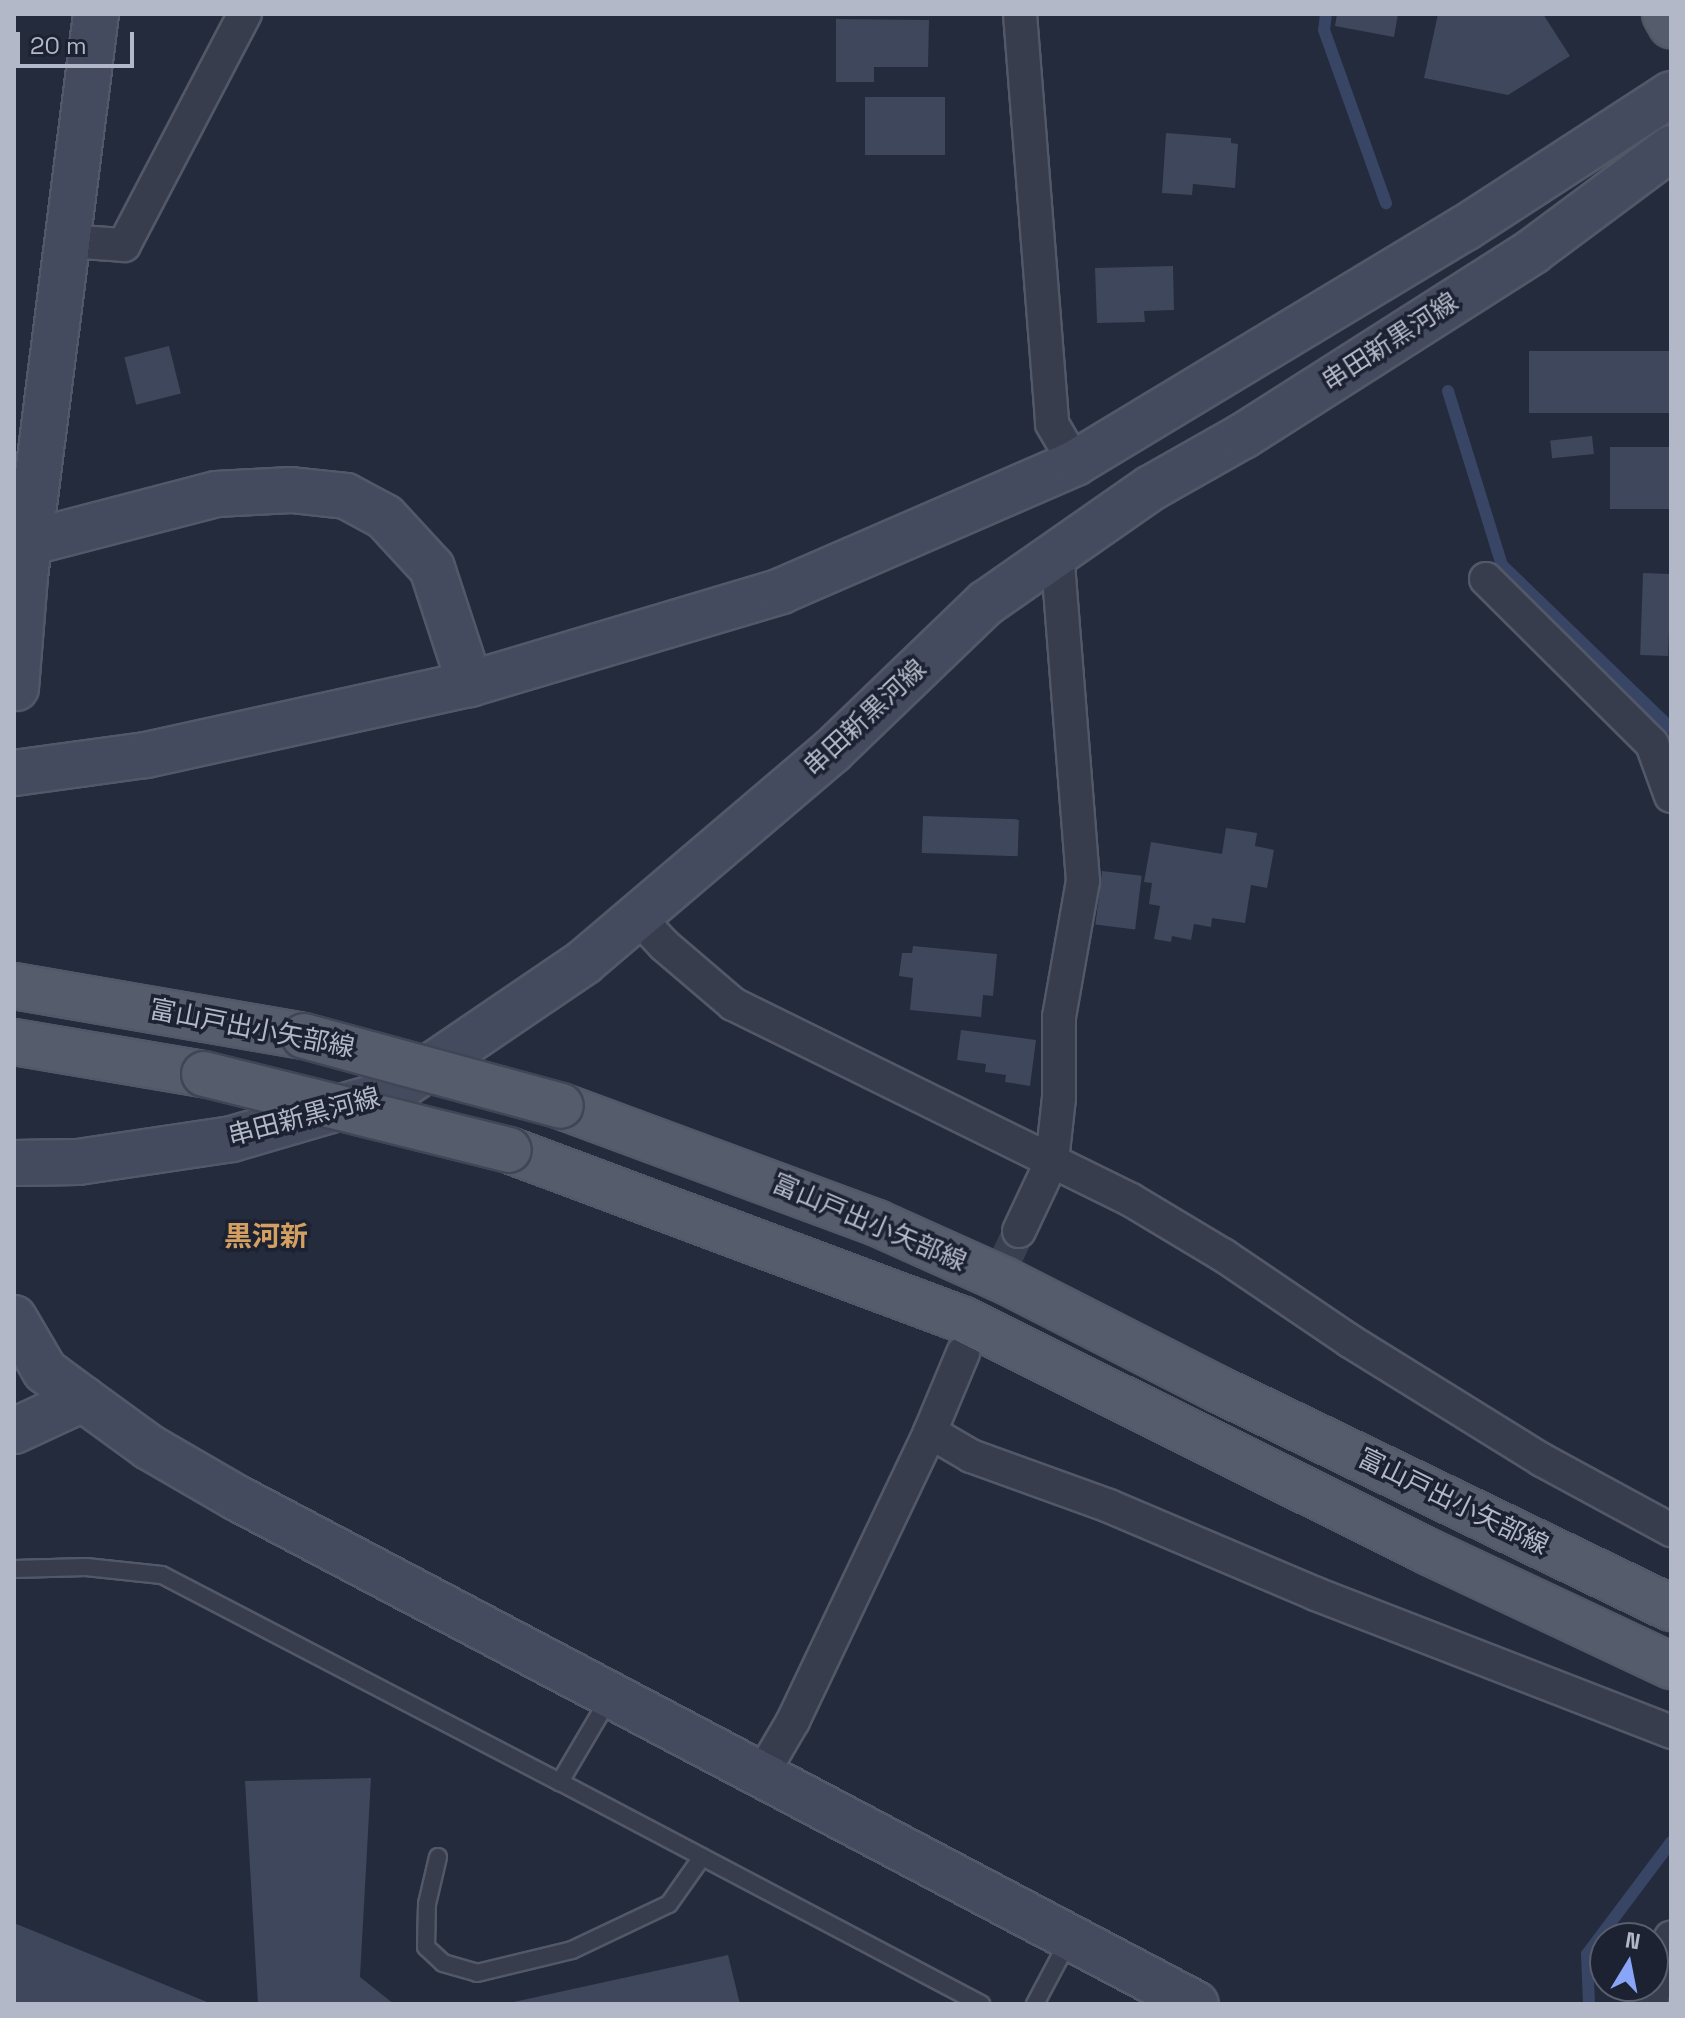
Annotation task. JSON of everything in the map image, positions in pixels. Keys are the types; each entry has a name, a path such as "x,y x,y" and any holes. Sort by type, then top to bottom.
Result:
{"main road":[{"path":"16,688 24,565 96,14"},
{"path":"1665,14 1671,25"},
{"path":"14,773 146,755 470,684 781,591 1075,463 1465,228 1671,94"},
{"name":"串田新黒河線","path":"14,1163 78,1162 232,1139 393,1092 584,962 832,751 986,603 1151,488 1243,436 1533,251 1671,148"},
{"path":"24,565 216,494 291,490 346,496 385,517 432,568 470,684"},
{"name":"富山戸出小矢部線","path":"14,986 304,1036 561,1106 891,1229 1004,1280 1220,1390 1671,1608"},
{"name":"富山戸出小矢部線","path":"14,1042 204,1074 509,1150 962,1319 1429,1552 1671,1666"},
{"path":"14,1318 45,1371 149,1447 237,1498 1196,2004"},
{"path":"14,1431 83,1399"}],"street":[{"path":"67,241 124,245 245,14"},
{"path":"1020,14 1052,424 1075,463"},
{"path":"1019,1231 1052,1161 1059,1098 1059,1017 1083,881 1057,554"},
{"path":"1486,579 1652,744 1671,796"},
{"path":"637,916 664,945 733,1004 1131,1200 1542,1460 1671,1530"},
{"path":"762,1774 793,1721 930,1432 963,1353"},
{"path":"930,1432 971,1456 1109,1506 1345,1606 1671,1732"},
{"path":"1651,2004 1660,1960 1671,1937"}],"lane":[{"path":"14,1569 86,1567 162,1575 467,1743 560,1782 981,2004"},
{"path":"560,1782 611,1695"},
{"path":"438,1857 427,1904 426,1947 443,1963 477,1973 572,1950 669,1904 702,1857"},
{"path":"1035,2004 1070,1939"}],"building":[{"path":"1337,14 1398,14 1394,37 1335,26"},
{"path":"1438,14 1543,14 1570,56 1508,95 1424,78"},
{"path":"836,19 929,20 928,67 874,67 874,82 836,82"},
{"path":"865,97 945,97 945,155 865,155"},
{"path":"1166,133 1231,138 1231,143 1238,144 1235,188 1193,184 1192,195 1162,193"},
{"path":"1173,266 1174,310 1144,311 1145,322 1097,323 1095,268"},
{"path":"169,346 181,394 136,405 124,357"},
{"path":"1529,351 1671,351 1671,413 1529,413"},
{"path":"1592,436 1594,454 1552,458 1550,440"},
{"path":"1610,447 1671,447 1671,509 1610,509"},
{"path":"1643,573 1671,574 1668,656 1640,655"},
{"path":"923,816 1019,819 1018,856 922,853"},
{"path":"1226,828 1257,833 1255,846 1274,850 1267,888 1251,885 1245,923 1212,918 1211,927 1194,924 1191,940 1172,936 1171,942 1154,939 1160,906 1149,904 1152,883 1144,882 1151,842 1222,854"},
{"path":"1102,871 1142,876 1135,929 1095,925"},
{"path":"913,946 997,954 993,996 983,995 981,1017 910,1010 913,978 899,976 902,953 912,953"},
{"path":"961,1030 1036,1040 1030,1086 1005,1082 1006,1075 985,1072 986,1064 957,1060"},
{"path":"371,1778 360,1977 394,2004 258,2004 245,1781"},
{"path":"14,1923 212,2004 14,2004"},
{"path":"728,1955 740,2004 509,2003"}],"waterway":[{"path":"1326,14 1324,30 1386,203"},
{"path":"1448,391 1502,565 1671,728"},
{"path":"1589,2004 1587,1954 1671,1842"}],"tunnel":[{"path":"967,1343 1019,1231"}],"district":[{"name":"黒河新","path":"266,1236"}]}
